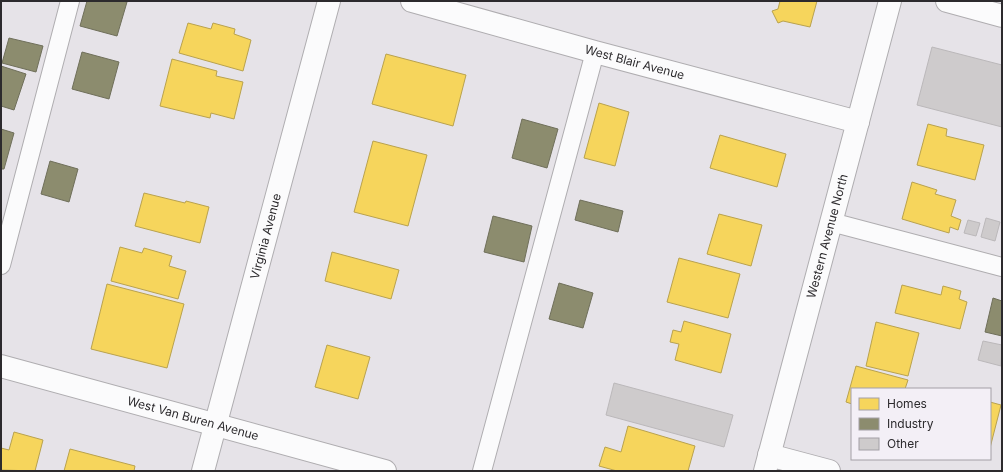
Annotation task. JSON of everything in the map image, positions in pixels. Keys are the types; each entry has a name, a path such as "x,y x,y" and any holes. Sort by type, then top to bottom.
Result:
{"street":[{"name":"Virginia Avenue","path":"203,471 329,1"},
{"name":"West Blair Avenue","path":"412,1 595,52 858,122"},
{"name":"Western Avenue North","path":"767,463 890,1"},
{"path":"947,1 1002,16"},
{"name":"West Van Buren Avenue","path":"1,366 384,471"},
{"path":"767,463 829,471"}],"lane":[{"path":"1,265 70,1"},
{"path":"482,471 595,52"},
{"path":"831,222 1002,268"}],"building: Homes":[{"path":"780,1 817,1 810,27 783,21 778,23 772,11 778,9"},
{"path":"188,23 211,29 213,23 235,29 234,34 251,40 243,71 179,53"},
{"path":"386,54 466,75 453,126 372,104"},
{"path":"172,59 217,71 216,76 243,82 234,119 211,113 210,118 160,106"},
{"path":"599,103 629,112 615,166 584,158"},
{"path":"928,124 947,129 946,136 984,145 975,180 917,165"},
{"path":"720,135 786,154 777,187 710,168"},
{"path":"373,141 427,155 408,226 354,212"},
{"path":"912,182 937,190 935,194 956,200 951,216 961,220 958,230 950,227 949,233 902,219"},
{"path":"144,193 209,207 200,243 135,226"},
{"path":"719,214 762,225 751,266 707,254"},
{"path":"120,247 142,253 144,248 172,256 169,266 186,271 178,299 111,281"},
{"path":"332,252 399,270 391,299 325,281"},
{"path":"679,258 740,274 728,318 667,302"},
{"path":"107,284 184,304 167,368 91,349"},
{"path":"902,285 941,295 943,286 961,291 959,299 967,302 960,329 895,313"},
{"path":"684,321 731,334 721,373 675,360 679,344 670,342 673,330 681,332"},
{"path":"876,322 919,333 908,376 866,366"},
{"path":"327,345 370,357 358,399 315,387"},
{"path":"856,366 908,380 905,388 851,388 851,404 846,402"},
{"path":"991,402 1001,405 991,444"},
{"path":"628,426 695,446 688,471 617,471 599,466 605,447 621,452"},
{"path":"14,432 43,440 35,471 1,470 1,448 9,450"},
{"path":"70,449 135,466 134,471 64,471"}],"building: Industry":[{"path":"87,1 127,2 117,36 80,26"},
{"path":"9,38 43,46 36,72 2,63"},
{"path":"82,52 119,62 109,99 72,89"},
{"path":"1,66 26,74 14,110 1,106"},
{"path":"522,119 558,129 547,168 512,158"},
{"path":"1,129 14,133 4,169 1,169"},
{"path":"50,161 78,169 69,202 41,194"},
{"path":"580,200 623,211 618,232 575,220"},
{"path":"493,216 532,226 524,262 484,252"},
{"path":"559,283 593,293 583,328 549,319"},
{"path":"993,298 1002,301 1002,336 985,332"}],"building: Other":[{"path":"932,47 1002,65 1002,127 917,105"},
{"path":"986,218 1000,222 995,241 981,237"},
{"path":"968,220 980,223 976,236 964,233"},
{"path":"983,341 1002,345 1001,366 978,360"},
{"path":"614,383 733,415 724,447 606,415"}]}
